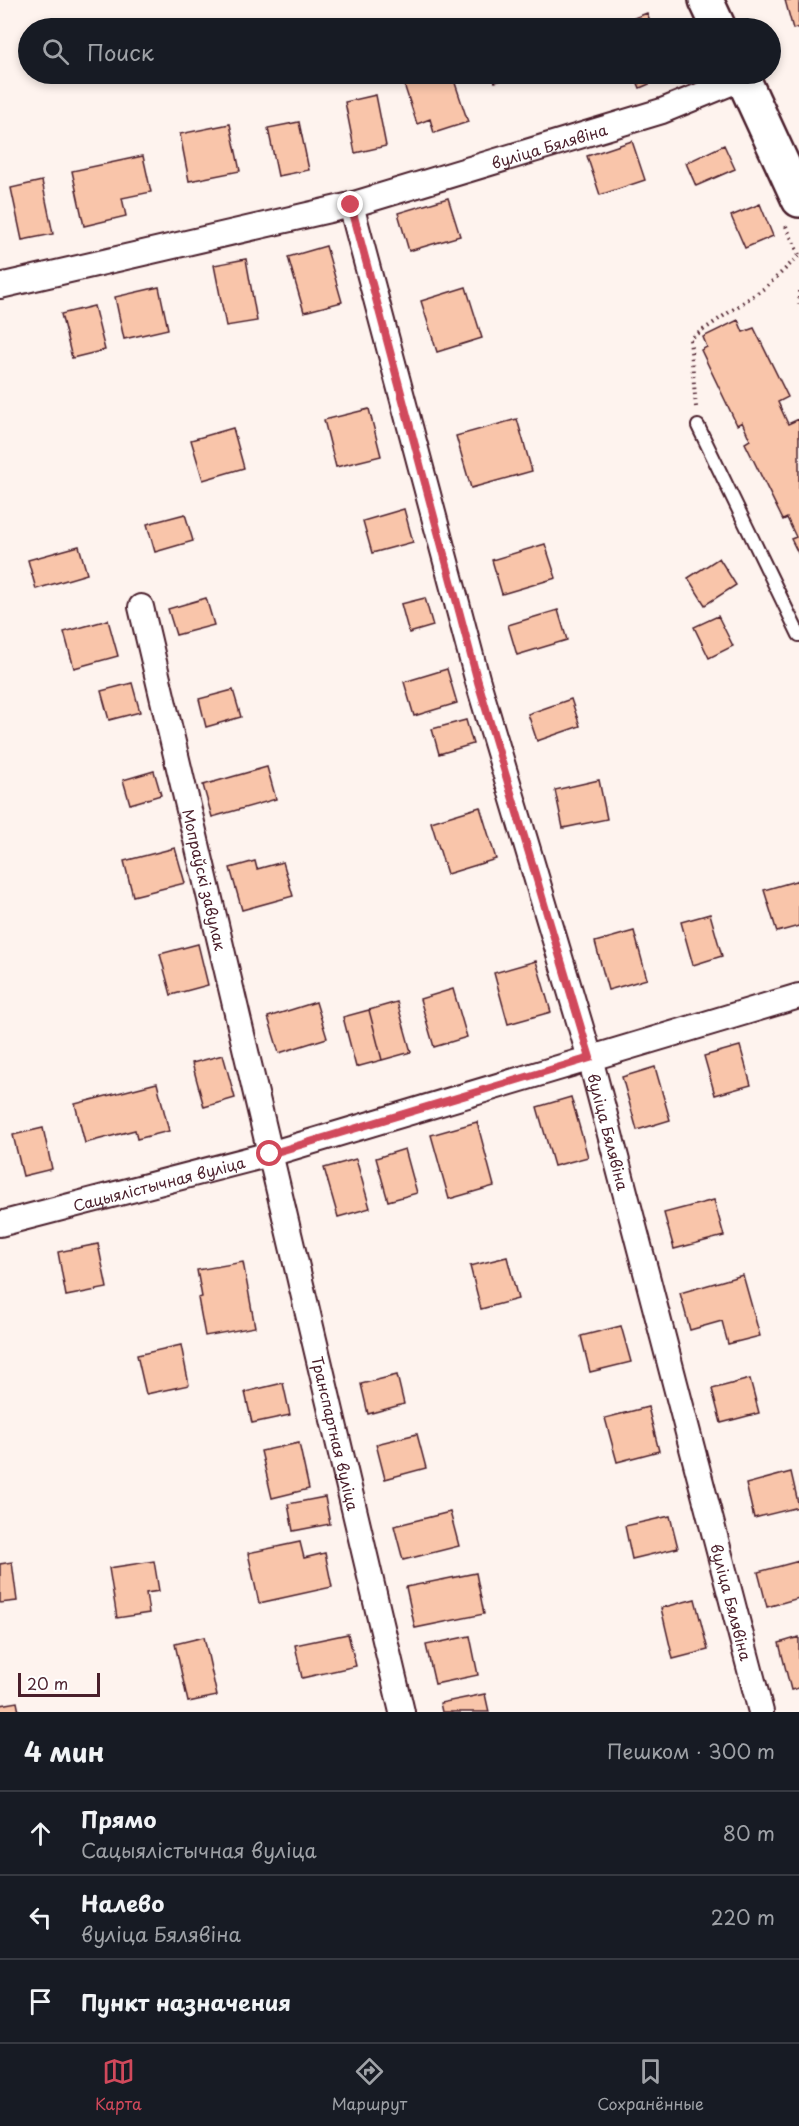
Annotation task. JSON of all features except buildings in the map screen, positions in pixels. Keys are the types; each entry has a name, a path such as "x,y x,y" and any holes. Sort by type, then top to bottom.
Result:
{"main road":[{"path":"706,0 714,18"},
{"path":"746,84 799,200"}],"street":[{"name":"вуліца Бялявіна","path":"0,286 351,205 662,111 724,84"},
{"name":"вуліца Бялявіна","path":"351,205 478,682 590,1058 760,1712"},
{"name":"Мопраўскі завулак","path":"141,607 270,1154"},
{"name":"Сацыялістычная вуліца","path":"0,1224 270,1154 799,996"},
{"name":"Транспартная вуліца","path":"270,1154 402,1712"}],"lane":[{"path":"698,426 799,635"}],"path":[{"path":"698,426 690,339 766,287 799,256"},
{"path":"799,291 799,308"}],"route":[{"path":"270,1154 590,1058 478,682 351,205"}]}
